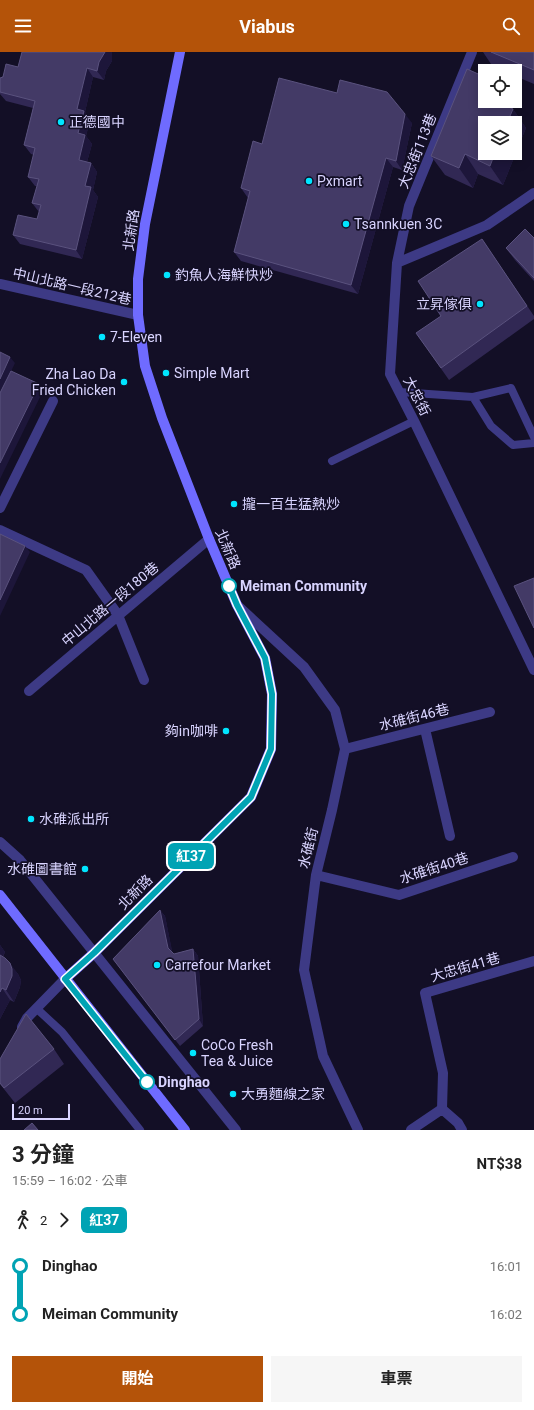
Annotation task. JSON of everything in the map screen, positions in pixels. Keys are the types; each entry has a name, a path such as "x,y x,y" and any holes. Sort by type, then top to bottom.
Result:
{"main road":[{"name":"北新路","path":"65,979 94,953 251,797 271,749 272,694 265,658 237,605 209,540 159,410 145,366 138,315 138,279 145,224 180,52"},
{"path":"0,895 185,1130"}],"street":[{"name":"大忠街113巷","path":"397,263 409,206 472,52"},
{"path":"397,263 487,225 534,193"},
{"name":"大忠街","path":"397,263 390,374 534,670"},
{"name":"中山北路一段212巷","path":"1,287 138,315"},
{"path":"0,508 53,401"},
{"path":"0,530 86,570 118,615 144,680"},
{"name":"中山北路一段180巷","path":"29,691 209,540"},
{"name":"水碓街","path":"237,605 304,667 335,710 345,749 316,875 304,970 323,1056 358,1130"},
{"name":"水碓街46巷","path":"345,749 490,712"},
{"path":"425,729 450,836"},
{"path":"0,842 20,860 236,1130"},
{"name":"水碓街40巷","path":"316,875 399,895 513,857"},
{"name":"大忠街41巷","path":"442,1110 443,1073 424,993 534,961"},
{"path":"17,1038 27,1018 65,979"},
{"path":"411,1130 442,1110 458,1122 462,1130"}],"lane":[{"path":"399,392 473,397 511,388 534,437"},
{"path":"473,397 491,426 513,445 534,443"},
{"path":"332,461 414,421"},
{"path":"36,1008 62,1032 140,1130"}],"building":[{"path":"22,52 105,52 99,62 97,71 87,68 77,109 84,111 78,133 85,135 79,160 91,163 85,186 91,187 76,250 13,235 18,215 37,219 41,205 32,203 39,179 28,177 35,148 24,145 35,101 0,92 0,78 3,77 6,64 18,67"},
{"path":"491,52 534,52 534,70"},
{"path":"467,69 478,74 478,108 513,109 510,116 478,116 478,160 492,160 490,166 465,154 459,168 431,156"},
{"path":"279,78 337,93 340,80 387,92 405,114 396,161 386,158 351,285 234,252 250,191 241,188 253,141 262,144"},
{"path":"525,229 534,238 534,278 506,248"},
{"name":"立昇傢俱","path":"482,239 527,306 441,368 416,333 441,316 418,281"},
{"path":"0,352 10,357 0,379"},
{"path":"11,371 39,384 0,463 0,393"},
{"path":"0,534 25,546 0,600"},
{"path":"534,578 534,628 514,586"},
{"path":"160,910 168,948 174,954 193,949 199,1019 175,1040 113,959"},
{"path":"0,955 10,963 12,976 6,990 2,988 0,992"},
{"path":"26,1014 54,1049 4,1088 0,1083 0,1059"},
{"path":"32,1123 38,1130 24,1130"}],"bus line":[{"name":"紅37","path":"147,1082 65,979 94,953 251,797 271,749 272,694 265,658 237,605 229,586"}],"place":[{"name":"正德國中","path":"61,122"},
{"name":"Pxmart","path":"309,181"},
{"name":"Tsannkuen 3C","path":"346,224"},
{"name":"釣魚人海鮮快炒","path":"167,275"},
{"name":"立昇傢俱","path":"480,304"},
{"name":"7-Eleven","path":"102,337"},
{"name":"Simple Mart","path":"166,373"},
{"name":"Zha Lao Da Fried Chicken","path":"124,382"},
{"name":"攏一百生猛熱炒","path":"234,504"},
{"name":"Meiman Community","path":"229,586"},
{"name":"夠in咖啡","path":"226,731"},
{"name":"水碓派出所","path":"31,819"},
{"name":"水碓圖書館","path":"85,869"},
{"name":"Carrefour Market","path":"157,965"},
{"name":"CoCo Fresh Tea & Juice","path":"193,1053"},
{"name":"Dinghao","path":"147,1082"},
{"name":"大勇麵線之家","path":"233,1094"}]}
